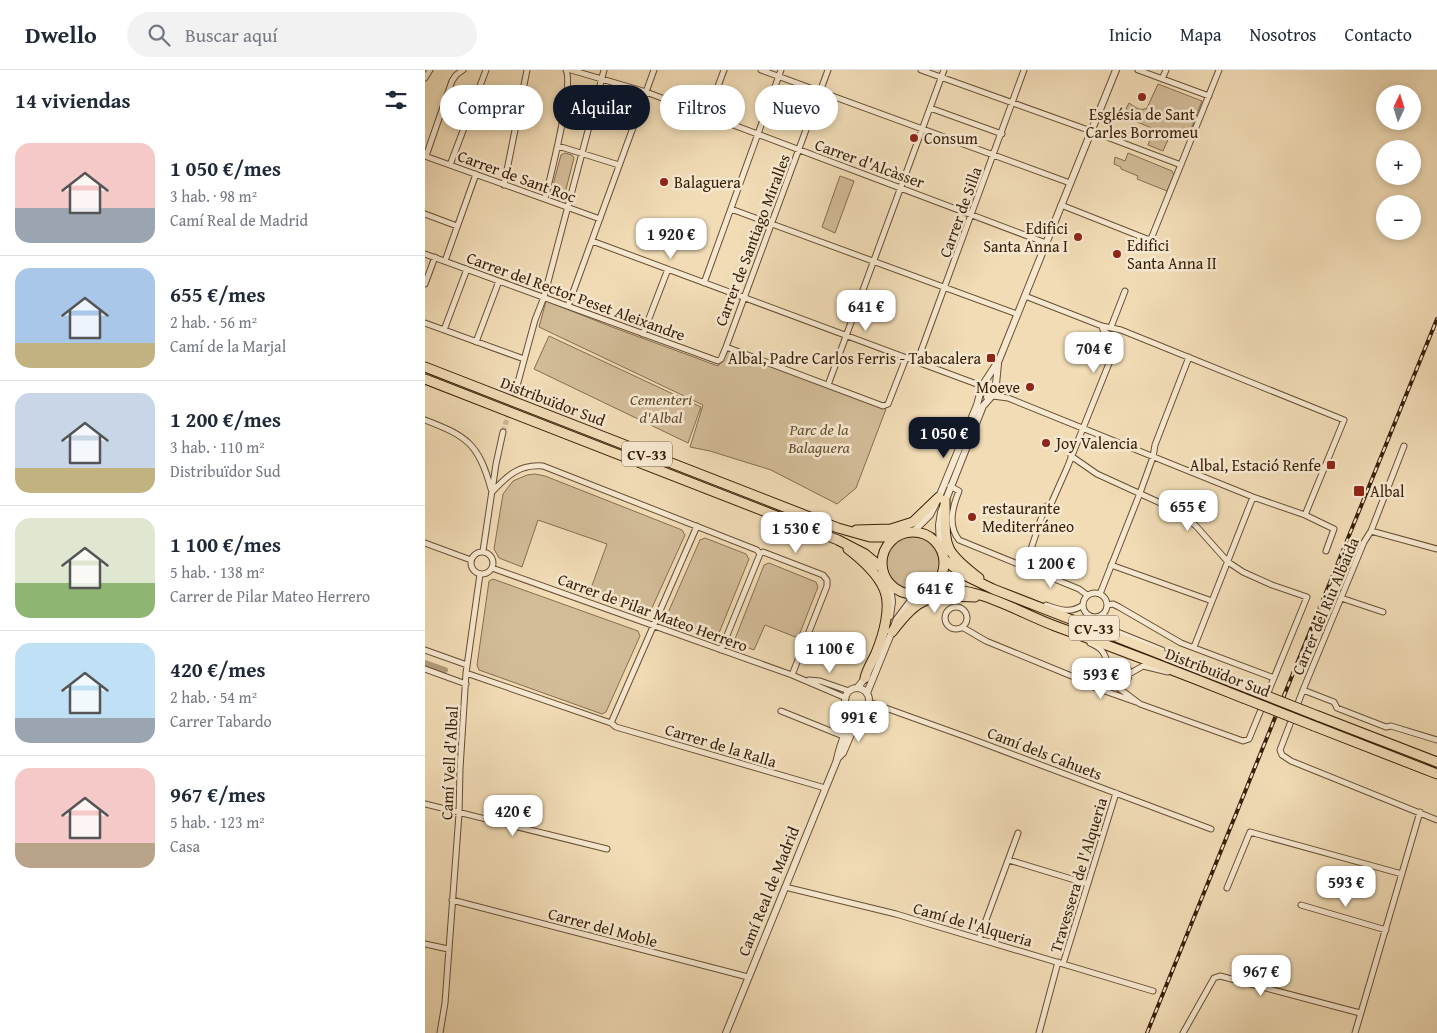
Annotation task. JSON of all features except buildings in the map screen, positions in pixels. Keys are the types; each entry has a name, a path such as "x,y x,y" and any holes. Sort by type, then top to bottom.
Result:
{"highway":[{"name":"Distribuïdor Sud","path":"425,367 839,528 870,537 896,537"},
{"name":"Distribuïdor Sud","path":"425,379 838,540 865,554 882,568"},
{"path":"839,528 873,530 903,526 919,518 942,499"},
{"path":"942,499 948,548 961,563 993,589"},
{"path":"913,532 928,536 940,547 945,560 941,577 929,590"},
{"name":"CV-33","path":"896,537 904,533 913,532"},
{"path":"882,568 885,550 896,537"},
{"path":"838,540 871,570 884,589 886,596 881,639 865,678"},
{"name":"Distribuïdor Sud","path":"945,560 962,574 993,589 1437,762"},
{"name":"CV-33","path":"882,568 883,574 890,585"},
{"path":"890,585 906,594 915,595"},
{"name":"Distribuïdor Sud","path":"929,590 942,588 956,589 990,599 1437,774"},
{"name":"CV-33","path":"915,595 929,590"},
{"path":"892,632 912,608 925,600 954,596 990,599"}],"street":[{"path":"425,78 430,70"},
{"path":"425,156 452,80 463,70"},
{"path":"451,165 486,70"},
{"path":"504,185 527,70"},
{"path":"545,199 558,146 569,82 566,70"},
{"name":"Carrer d'Alcàsser","path":"571,70 622,85"},
{"path":"515,393 535,320 544,297 605,70"},
{"path":"649,85 654,70"},
{"path":"718,85 724,70"},
{"path":"761,70 801,85"},
{"path":"704,283 781,70"},
{"name":"Carrer de Santiago Miralles","path":"823,85 828,70"},
{"path":"921,70 1013,102 1181,165"},
{"path":"828,385 944,70"},
{"name":"Carrer de Silla","path":"917,362 1025,70"},
{"path":"940,547 939,520 942,499 983,387 999,360 1116,70"},
{"path":"1138,70 1209,96"},
{"path":"1162,79 1166,70"},
{"path":"1061,205 1151,239 1219,70"},
{"path":"838,98 1070,183"},
{"path":"930,108 1002,134"},
{"path":"568,306 632,130"},
{"name":"Carrer d'Alcàsser","path":"744,130 1046,243"},
{"name":"Carrer de Santiago Miralles","path":"718,361 721,359 726,347 806,130"},
{"path":"558,146 619,165"},
{"name":"Carrer de Sant Roc","path":"425,156 600,220"},
{"path":"445,261 476,174"},
{"path":"731,209 1017,314"},
{"path":"425,214 457,226"},
{"path":"592,241 983,387"},
{"name":"Carrer del Rector Peset Aleixandre","path":"425,254 718,361"},
{"path":"425,284 435,258"},
{"path":"444,330 467,269"},
{"path":"643,334 668,269"},
{"path":"476,342 499,281"},
{"path":"1111,327 1125,291"},
{"path":"1025,296 1189,357 1344,420 1305,515"},
{"path":"425,323 524,359"},
{"path":"1025,567 1045,507 1054,500 1118,340 1103,330 1102,326"},
{"path":"726,347 887,406 906,358"},
{"path":"1100,594 1140,493 1153,457 1155,445 1189,357"},
{"path":"913,532 930,515 950,486 983,406 997,387 999,360"},
{"path":"983,387 990,381 1008,398"},
{"path":"983,387 986,396 1008,398 1253,497 1305,515 1334,529 1326,551"},
{"path":"425,420 466,438 483,460 492,492"},
{"path":"483,552 503,432"},
{"name":"Carrer del Riu Albaida","path":"1404,446 1371,531 1364,542 1280,750 1291,761 1419,812"},
{"path":"1071,456 1097,474 1178,511 1196,526 1228,562 1243,572 1272,585 1307,597 1251,736 1245,740 1218,733 1081,682 1074,677"},
{"path":"492,492 513,471 524,467 543,466 757,550 760,554"},
{"path":"950,486 959,491 952,510 955,536 959,540 1079,589 1087,595"},
{"path":"1194,648 1253,497"},
{"path":"611,723 697,526"},
{"path":"1371,531 1437,549"},
{"path":"425,543 471,560"},
{"path":"483,552 492,558 492,568 487,573 480,574 472,569 471,560 474,554 483,552"},
{"path":"760,554 763,552 823,575 827,580 827,586 792,675"},
{"path":"721,650 760,554"},
{"path":"1111,564 1212,601"},
{"name":"Carrer de Pilar Mateo Herrero","path":"492,568 806,680 846,698"},
{"name":"Camí Vell d'Albal","path":"440,1033 445,1003 459,814 466,673 480,574"},
{"path":"890,585 892,602 887,629 877,658 870,672 857,688 849,691 846,698 849,708 855,711 861,711 866,708 869,702 867,693 892,632 901,612 915,595"},
{"path":"1031,604 1043,604 1068,611 1075,610 1083,605 1087,595 1093,593 1100,594 1105,598 1107,605 1104,621 1110,629 1175,656 1189,665"},
{"path":"1341,598 1383,612"},
{"path":"1107,605 1113,604 1194,648 1274,678"},
{"path":"1083,605 1086,613 1093,617 1101,616 1104,613"},
{"path":"962,627 968,620 967,613 960,606 951,608 946,613 946,623 955,629 962,627 986,641 1074,677 1092,682 1110,683 1130,695 1140,704"},
{"path":"1035,618 1042,624 1097,646 1105,653 1109,666"},
{"path":"425,650 467,665"},
{"path":"1092,682 1105,673 1109,666 1115,662 1122,662 1127,667 1129,674 1126,682 1130,695"},
{"path":"1129,674 1143,666 1193,678"},
{"path":"425,670 466,684"},
{"name":"Carrer de la Ralla","path":"466,673 611,723 616,727 825,788"},
{"path":"1105,673 1110,683"},
{"name":"Carrer de Pilar Mateo Herrero","path":"806,680 820,681 849,691"},
{"path":"1117,686 1126,682"},
{"path":"857,688 867,693"},
{"path":"1303,690 1334,702 1337,708 1386,727 1391,726 1437,740"},
{"name":"Camí dels Cahuets","path":"869,702 1211,829"},
{"name":"Camí Real de Madrid","path":"726,1033 837,760 849,720 849,708"},
{"path":"781,711 843,736"},
{"name":"Camí Real de Madrid","path":"837,760 843,753 861,711"},
{"name":"Travessera de l'Alqueria","path":"1039,1033 1116,793"},
{"path":"425,804 459,814 607,849"},
{"path":"1355,1033 1419,812 1437,820"},
{"path":"1227,888 1250,832 1402,874"},
{"path":"979,939 1018,833"},
{"path":"1009,860 1088,884"},
{"name":"Camí de l'Alqueria","path":"785,887 896,914 1153,991"},
{"name":"Carrer del Moble","path":"452,900 748,977"},
{"path":"1301,905 1386,930"},
{"path":"425,944 448,950"},
{"path":"1183,1033 1214,978 1221,976 1361,1013"}],"green space":[{"path":"1158,84 1202,101 1187,139 1171,133 1163,151 1148,145 1154,129 1130,119 1133,112 1126,109 1129,103 1139,109 1147,108"},
{"path":"565,153 572,155 574,158 564,197 560,200 553,197 551,192 561,155"},
{"path":"1128,153 1172,171 1174,175 1167,191 1137,179 1138,176 1114,164 1115,157 1125,161"},
{"path":"840,176 854,181 835,233 822,227"},
{"name":"Parc de la Balaguera","path":"546,301 718,366 728,351 886,409 856,488 837,504 771,470 710,451 690,447 703,405 539,327"},
{"name":"Cementeri d'Albal","path":"549,336 701,407 688,443 534,369"},
{"path":"535,474 545,476 682,530 685,535 651,610 646,611 590,591 607,544 538,520 522,567 499,558 494,549 503,494 513,481"},
{"path":"913,536 923,538 932,544 938,553 940,563 938,573 932,582 923,588 913,590 903,588 894,582 888,573 886,563 888,553 894,544 903,538"},
{"path":"705,538 746,554 749,559 719,633 713,635 670,619 667,615 700,540"},
{"path":"769,563 816,582 818,587 798,638 765,625 754,650 736,643 735,639 764,565"},
{"path":"493,579 638,631 640,636 606,712 602,714 479,670 477,665 489,581"}],"waterway":[{"path":"425,663 445,670"}],"tunnel":[{"path":"503,432 515,393"}],"railway":[{"path":"1147,1033 1437,319"}],"place":[{"name":"Església de Sant Carles Borromeu","path":"1142,97"},
{"name":"Consum","path":"914,138"},
{"name":"Balaguera","path":"664,182"},
{"name":"Edifici Santa Anna I","path":"1078,237"},
{"name":"Edifici Santa Anna II","path":"1117,254"},
{"name":"Albal, Padre Carlos Ferris - Tabacalera","path":"991,358"},
{"name":"Moeve","path":"1030,387"},
{"name":"Joy Valencia","path":"1046,443"},
{"name":"Albal, Estació Renfe","path":"1331,465"},
{"name":"Albal","path":"1359,491"},
{"name":"restaurante Mediterráneo","path":"972,517"}]}
